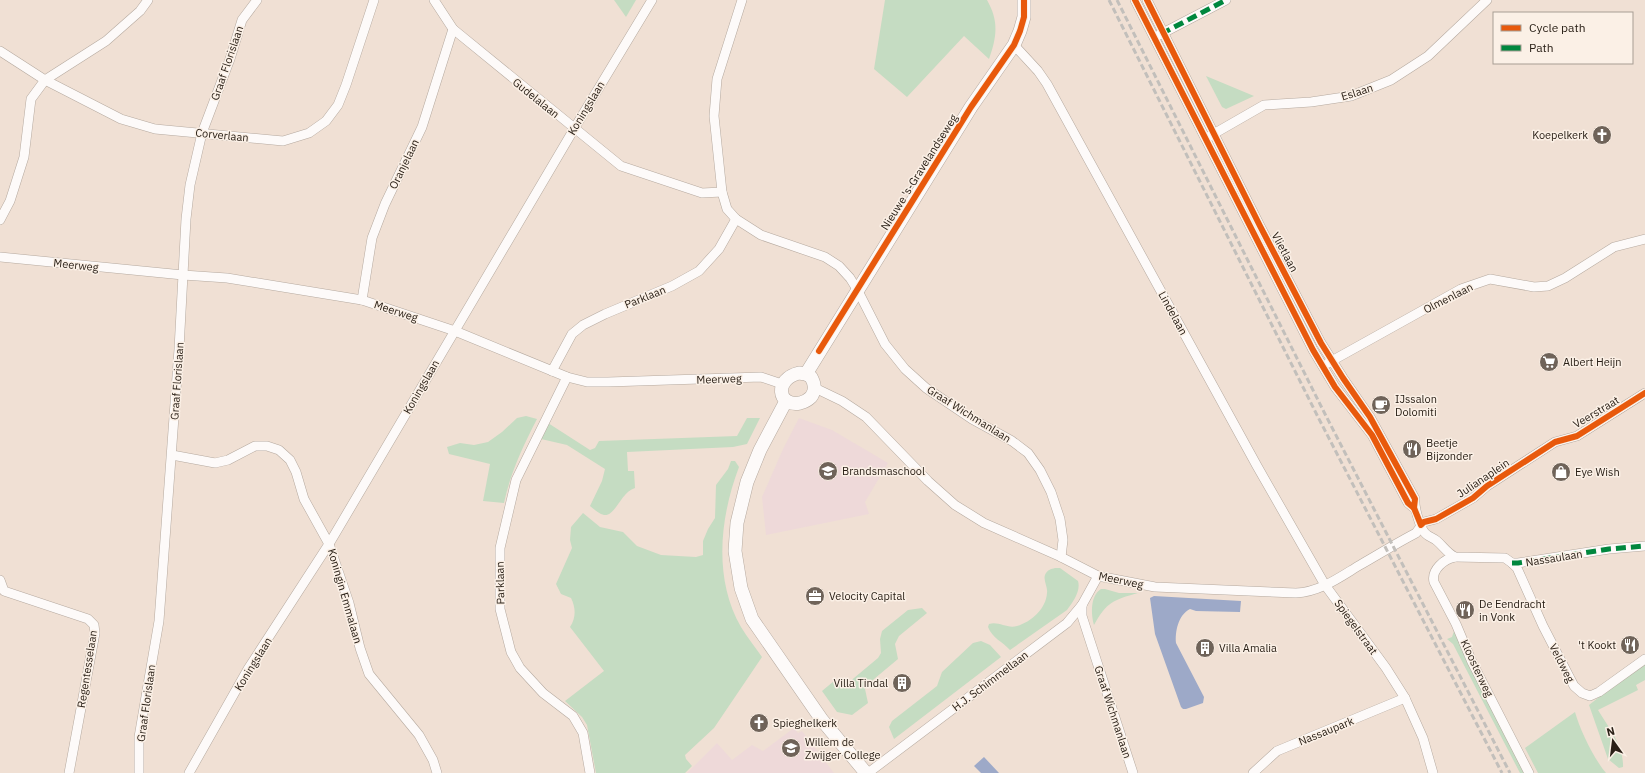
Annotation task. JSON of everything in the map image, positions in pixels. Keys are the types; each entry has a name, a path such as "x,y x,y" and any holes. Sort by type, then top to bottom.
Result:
{"street":[{"path":"0,220 10,201 24,157 31,99 45,80 106,41 140,12 148,0"},
{"name":"Graaf Florislaan","path":"139,773 139,737 159,621 172,455 186,219 190,185 202,133 230,59 242,20 257,0"},
{"name":"Corverlaan","path":"0,51 45,80 121,119 155,129 283,141 309,133 326,121 338,105 374,0"},
{"name":"Gudelalaan","path":"434,0 452,28 621,166 702,193 722,192"},
{"name":"Koningslaan","path":"189,773 248,670 329,544 574,129 652,0"},
{"name":"Graaf Wichmanlaan","path":"742,0 717,79 714,116 722,192 727,209 736,219 761,235 825,257 839,266 850,278 858,291 885,344 905,369 926,388 972,419 1012,441 1028,453 1049,486 1060,519 1063,540 1061,557"},
{"name":"Nieuwe 's-Gravelandseweg","path":"806,374 971,107 1014,45 1024,17 1024,0"},
{"name":"Vlietlaan","path":"1135,0 1313,350 1335,387 1372,435 1408,504 1414,508"},
{"name":"Vlietlaan","path":"1147,0 1321,343 1370,417 1415,500 1414,508 1421,525"},
{"path":"1154,37 1226,0"},
{"name":"Eslaan","path":"1205,139 1264,105 1310,102 1351,96 1392,80 1428,56 1487,0"},
{"name":"Oranjelaan","path":"362,300 372,238 385,204 422,127 452,28"},
{"name":"Lindelaan","path":"1014,45 1038,71 1047,84 1257,466 1325,586"},
{"name":"Parklaan","path":"552,371 572,334 584,325 605,314 672,286 699,271 719,249 736,219"},
{"name":"Olmenlaan","path":"1322,365 1461,289 1490,279 1534,287 1548,286 1565,278 1614,247 1645,239"},
{"name":"Meerweg","path":"0,257 227,278 362,300 455,331 567,377 587,382 761,377 782,384"},
{"path":"806,374 811,377 815,388 814,393 809,399 793,404 786,401 781,390 782,384 787,378 793,375 806,374"},
{"name":"Parklaan","path":"567,377 516,480 500,548 500,609 511,652 520,668 543,693 572,716 583,732 590,773"},
{"name":"Meerweg","path":"815,388 842,400 866,416 928,481 955,505 984,523 1061,557 1098,576 1155,587 1306,593 1325,586 1416,533 1421,525"},
{"name":"Veerstraat","path":"1555,442 1577,436 1645,393"},
{"path":"786,401 760,450 747,482 737,523 735,551 741,588 752,619 822,720 867,773"},
{"name":"Julianaplein","path":"1421,525 1427,521 1436,519 1473,498 1487,486 1555,442"},
{"name":"Koningin Emmalaan","path":"172,455 215,463 228,460 255,446 267,446 279,450 290,460 296,472 304,499 329,544 349,603 360,648 369,674 419,735 433,760 437,773"},
{"path":"1421,525 1425,534 1437,540 1444,549 1455,557"},
{"name":"Nassaulaan","path":"1455,557 1505,558 1512,562 1518,563 1609,549 1645,546"},
{"name":"Kloosterweg","path":"1444,549 1445,559 1442,565 1435,572 1433,577 1434,582 1456,624 1472,662 1529,773"},
{"path":"1442,565 1446,560 1455,557"},
{"name":"Veldweg","path":"1512,562 1517,568 1543,626 1574,686 1582,693 1590,696 1599,692 1645,660"},
{"name":"H.J. Schimmellaan","path":"867,773 1066,623 1082,605 1098,576"},
{"path":"0,580 4,591 0,600"},
{"name":"Spiegelstraat","path":"1325,586 1386,668 1405,698"},
{"name":"Regentesselaan","path":"4,591 88,619 94,625 96,633 69,773"},
{"name":"Graaf Wichmanlaan","path":"1082,605 1082,616 1085,627 1134,773"},
{"path":"1405,698 1423,738 1433,773"},
{"name":"Nassaupark","path":"1253,773 1277,751 1405,698"}],"shaded area":[{"name":"Brandsmaschool","path":"799,418 832,430 888,463 865,502 869,514 766,535 762,497 783,449"},
{"name":"Willem de Zwijger College","path":"794,728 798,733 802,731 834,773 687,773 717,743 732,760 752,745 763,751"}],"green space":[{"path":"614,0 636,0 626,17"},
{"path":"885,0 987,0 994,15 996,29 994,43 989,59 964,36 907,97 874,69"},
{"path":"1206,76 1254,96 1226,109 1222,107"},
{"path":"526,416 537,419 518,460 504,503 483,501 490,464 449,454 447,447 460,443 474,445 488,442 502,432 517,418"},
{"path":"747,418 760,418 747,444 733,447 627,452 628,471 634,471 635,488 626,494 608,515 598,513 590,506 602,481 605,469 567,445 541,439 548,423 590,450 595,448 599,441 737,436"},
{"path":"731,461 735,461 739,467 727,506 724,527 722,547 726,588 732,608 741,627 762,657 714,728 685,755 686,759 692,766 685,773 596,773 587,725 582,717 565,701 604,671 570,627 574,617 573,602 571,598 561,594 556,584 572,548 570,540 571,527 583,513 600,527 623,532 637,546 661,555 696,557 703,555 703,541 715,518 716,485 728,469"},
{"path":"1055,568 1060,568 1078,581 1079,585 1074,600 1067,610 1010,650 992,634 988,627 989,624 996,623 1013,627 1022,624 1037,614 1046,599 1047,591 1045,575 1048,571"},
{"path":"1101,589 1119,593 1138,593 1112,603 1103,611 1094,625 1092,606 1097,592"},
{"path":"922,608 927,613 899,636 895,644 898,659 874,679 865,689 868,703 852,715 837,712 822,691 834,681 848,683 878,658 881,653 880,639 882,631 908,610"},
{"path":"1454,631 1459,638 1465,658 1525,773 1520,773 1453,644 1447,639 1452,637"},
{"path":"981,641 990,645 1001,657 894,739 889,727 892,721 937,686 942,672 973,643"},
{"path":"1645,661 1645,680 1636,685 1638,690 1598,710 1611,730 1621,752 1623,767 1619,768 1608,759 1589,705"},
{"path":"1575,712 1588,744 1606,773 1538,773 1525,748"}],"water":[{"path":"1154,596 1241,601 1240,612 1196,611 1190,609 1183,615 1178,624 1176,643 1204,697 1203,703 1186,709 1181,707 1155,634 1150,598"},
{"path":"984,757 999,773 981,773 974,766"}],"railway":[{"path":"1109,0 1318,417 1502,773"},
{"path":"1117,0 1325,414 1510,773"}],"marked path":[{"path":"1161,34 1226,0"},
{"path":"1512,563 1609,549 1645,546"}],"cycle path":[{"path":"819,351 971,107 1014,45 1024,17 1024,0"},
{"path":"1135,0 1313,350 1335,387 1372,435 1408,503 1414,508"},
{"path":"1147,0 1260,226 1321,343 1370,417 1415,499 1414,508 1421,525 1424,522 1436,519 1473,498 1487,486 1555,442 1577,436 1645,393"}],"place":[{"name":"Koepelkerk","path":"1602,135"},
{"name":"Albert Heijn","path":"1549,362"},
{"name":"IJssalon Dolomiti","path":"1381,405"},
{"name":"Beetje Bijzonder","path":"1412,449"},
{"name":"Brandsmaschool","path":"828,471"},
{"name":"Eye Wish","path":"1561,472"},
{"name":"Velocity Capital","path":"815,596"},
{"name":"De Eendracht in Vonk","path":"1465,610"},
{"name":"'t Kookt","path":"1630,645"},
{"name":"Villa Amalia","path":"1205,648"},
{"name":"Villa Tindal","path":"902,683"},
{"name":"Spieghelkerk","path":"759,723"},
{"name":"Willem de Zwijger College","path":"791,748"}]}
